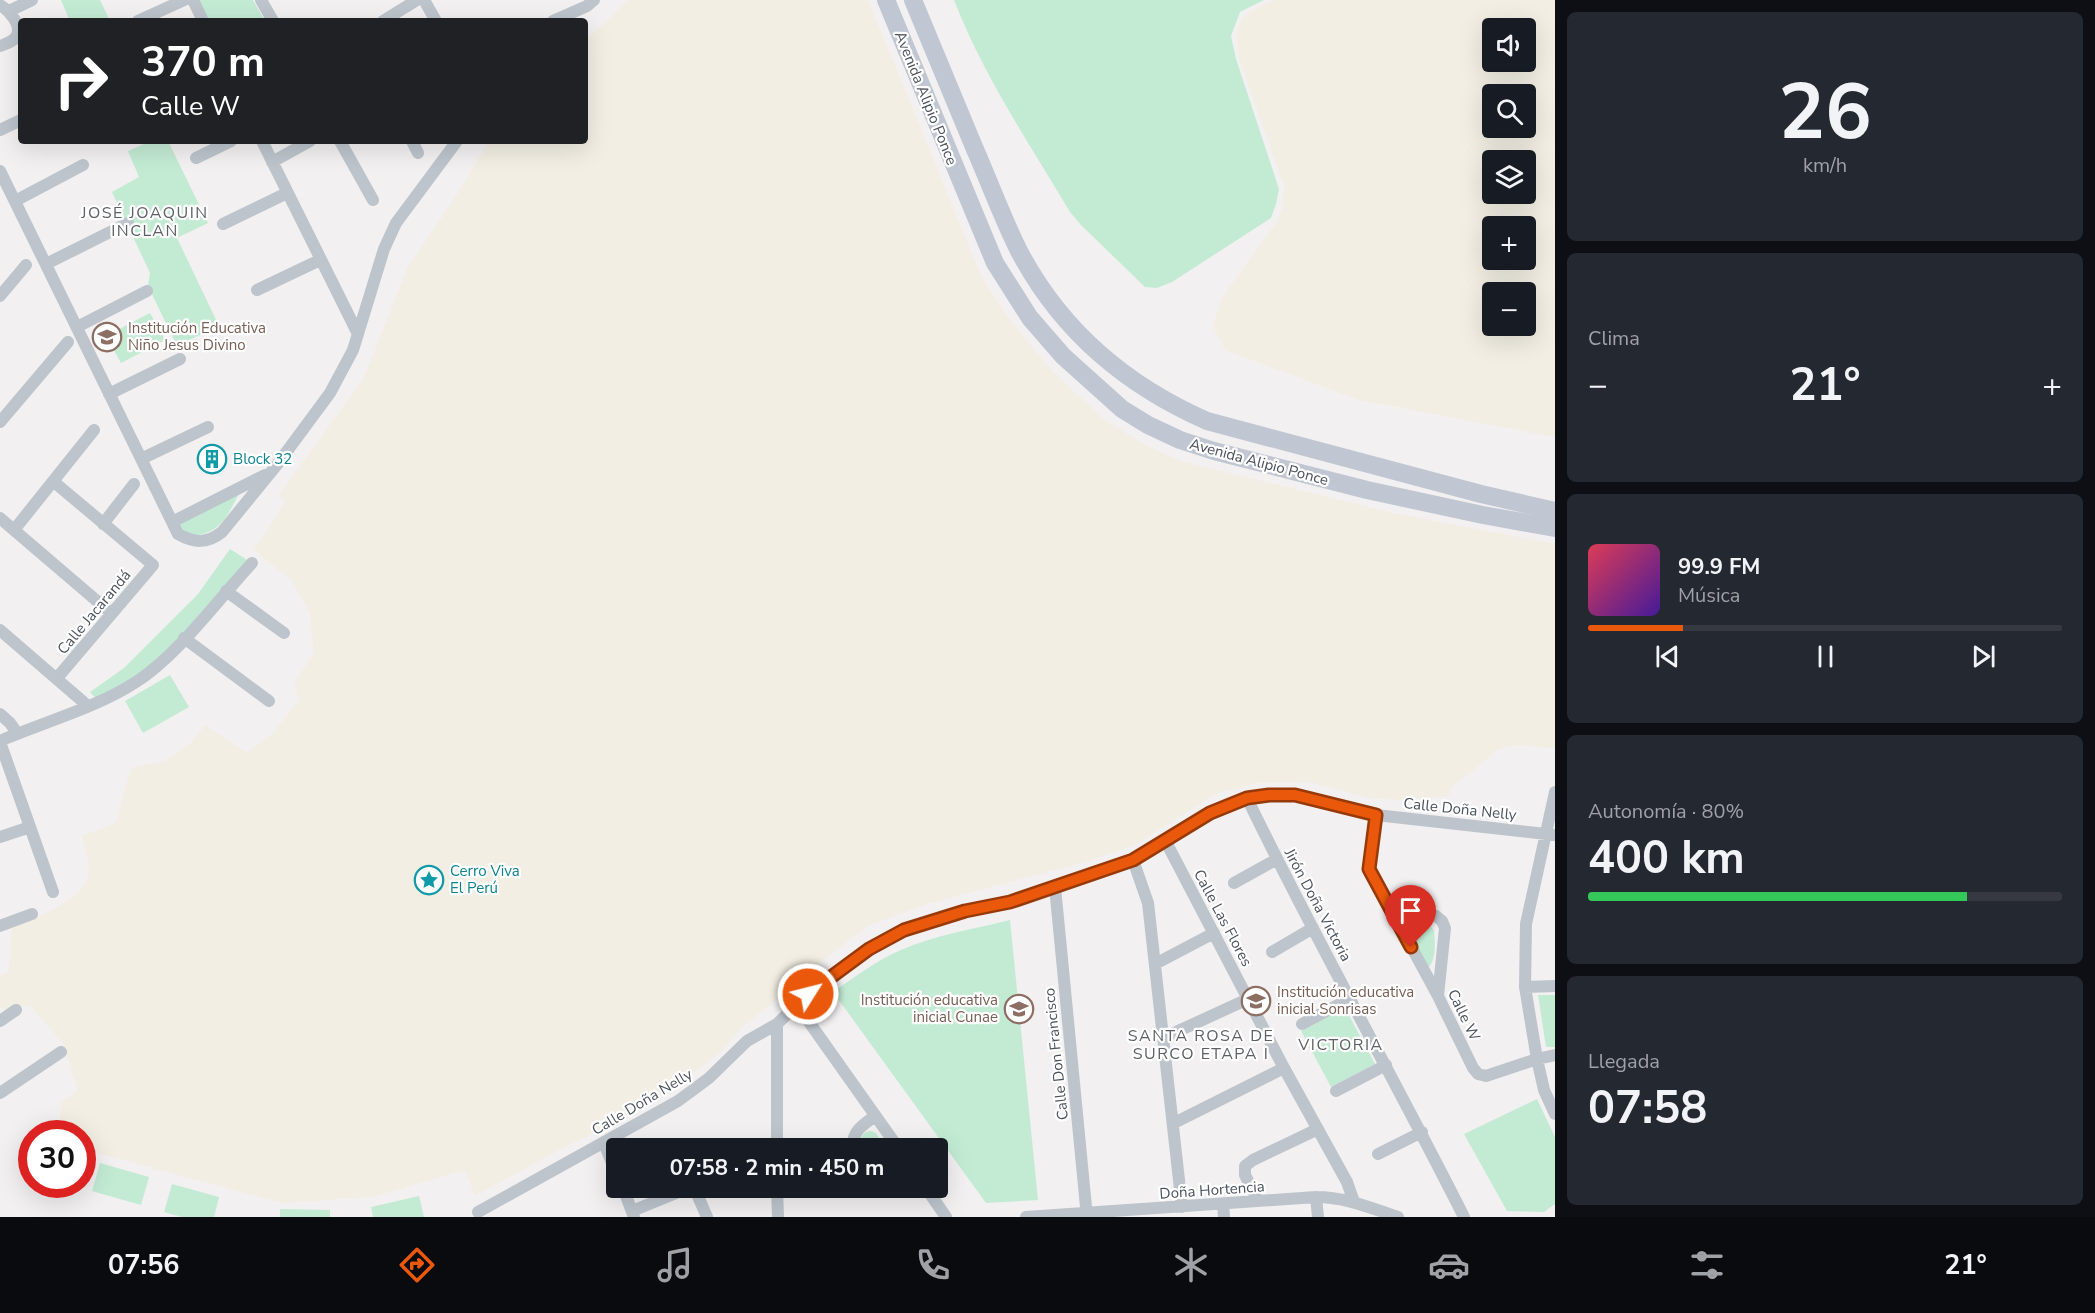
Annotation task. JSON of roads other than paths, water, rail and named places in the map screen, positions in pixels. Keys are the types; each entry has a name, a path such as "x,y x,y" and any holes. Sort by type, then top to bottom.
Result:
{"main road":[{"name":"Avenida Alipio Ponce","path":"886,0 995,263 1030,318 1063,356 1122,409 1148,425 1180,440 1214,452 1483,515 1555,528"},
{"name":"Avenida Alipio Ponce","path":"913,0 1020,251 1045,293 1069,324 1102,357 1139,386 1175,407 1207,421 1481,494 1555,511"},
{"path":"995,263 1020,251"}],"street":[{"path":"0,46 13,40 18,33 14,20 5,8 32,0"},
{"path":"145,18 184,0"},
{"path":"193,0 202,18"},
{"path":"261,0 271,18"},
{"path":"388,18 417,0"},
{"path":"424,0 434,18"},
{"path":"559,18 588,2"},
{"path":"574,18 588,2"},
{"path":"0,130 18,121"},
{"path":"196,158 225,144"},
{"path":"263,144 358,334"},
{"path":"272,162 305,144"},
{"path":"342,144 373,200"},
{"path":"414,144 418,153"},
{"path":"0,171 178,534 190,541 201,542 214,539 222,532 271,472 330,393 353,350 384,249 396,223 455,144"},
{"path":"15,201 83,165"},
{"path":"223,224 287,193"},
{"path":"46,264 128,223"},
{"path":"257,290 320,260"},
{"path":"0,296 26,265"},
{"path":"77,327 147,291"},
{"path":"0,422 68,342"},
{"path":"109,394 180,359"},
{"path":"141,459 208,427"},
{"path":"14,530 94,430"},
{"path":"172,522 271,472"},
{"path":"54,482 103,524 134,484"},
{"path":"0,518 111,613"},
{"name":"Calle Jacarandá","path":"57,678 153,565 103,524"},
{"path":"54,892 0,742 88,706 134,684 161,664 252,563"},
{"path":"226,591 284,633"},
{"path":"0,630 88,706"},
{"path":"184,638 269,701"},
{"path":"0,714 17,734"},
{"path":"1555,792 1551,834 1526,924 1525,987 1544,1090 1555,1114"},
{"name":"Calle Doña Nelly","path":"478,1212 678,1101 709,1078 747,1041 777,1024 808,994 869,949 904,930 965,911 1010,902 1133,860 1210,813 1247,798 1295,795 1376,815 1551,834"},
{"name":"Jirón Doña Victoria","path":"1247,798 1464,1217"},
{"name":"Calle W","path":"1376,815 1369,869 1438,996 1473,1068 1478,1074 1486,1076 1537,1059"},
{"path":"0,837 30,827"},
{"name":"Calle Las Flores","path":"1165,840 1284,1068 1347,1182 1354,1202"},
{"path":"1234,883 1277,859"},
{"path":"1133,860 1148,903 1182,1207"},
{"name":"Calle Don Francisco","path":"1055,887 1087,1216"},
{"path":"0,926 32,914"},
{"path":"1402,930 1430,915 1442,921 1445,928 1438,996"},
{"path":"1272,952 1313,928"},
{"path":"1155,964 1214,933"},
{"path":"1525,987 1555,986"},
{"path":"1302,1024 1351,998"},
{"path":"1163,1038 1248,999"},
{"path":"797,1005 891,1138"},
{"path":"0,1021 16,1010"},
{"path":"777,1024 777,1138"},
{"path":"0,1093 61,1052"},
{"path":"1537,1059 1555,1055"},
{"path":"1336,1091 1386,1065"},
{"path":"1174,1123 1284,1068"},
{"path":"854,1138 857,1129 876,1116"},
{"path":"1258,1201 1245,1175 1245,1166 1253,1160 1318,1130"},
{"path":"1378,1154 1422,1132"},
{"path":"604,1143 606,1148"},
{"path":"626,1198 633,1214 686,1189 693,1190 698,1194 707,1217"},
{"path":"1316,1197 1318,1217"},
{"name":"Doña Hortencia","path":"1026,1217 1087,1216 1316,1197 1334,1197 1398,1217"},
{"path":"777,1198 777,1217"},
{"path":"933,1198 946,1217"},
{"path":"1223,1204 1224,1217"}],"place":[{"name":"Institución Educativa Niño Jesus Divino","path":"107,337"},
{"name":"Block 32","path":"212,459"},
{"name":"Cerro Viva El Perú","path":"429,880"},
{"name":"Institución educativa inicial Sonrisas","path":"1256,1001"},
{"name":"Institución educativa inicial Cunae","path":"1019,1009"}],"district":[{"name":"JOSÉ JOAQUIN INCLAN","path":"145,221"},
{"name":"SANTA ROSA DE SURCO ETAPA I","path":"1201,1044"},
{"name":"VICTORIA","path":"1341,1044"}]}
